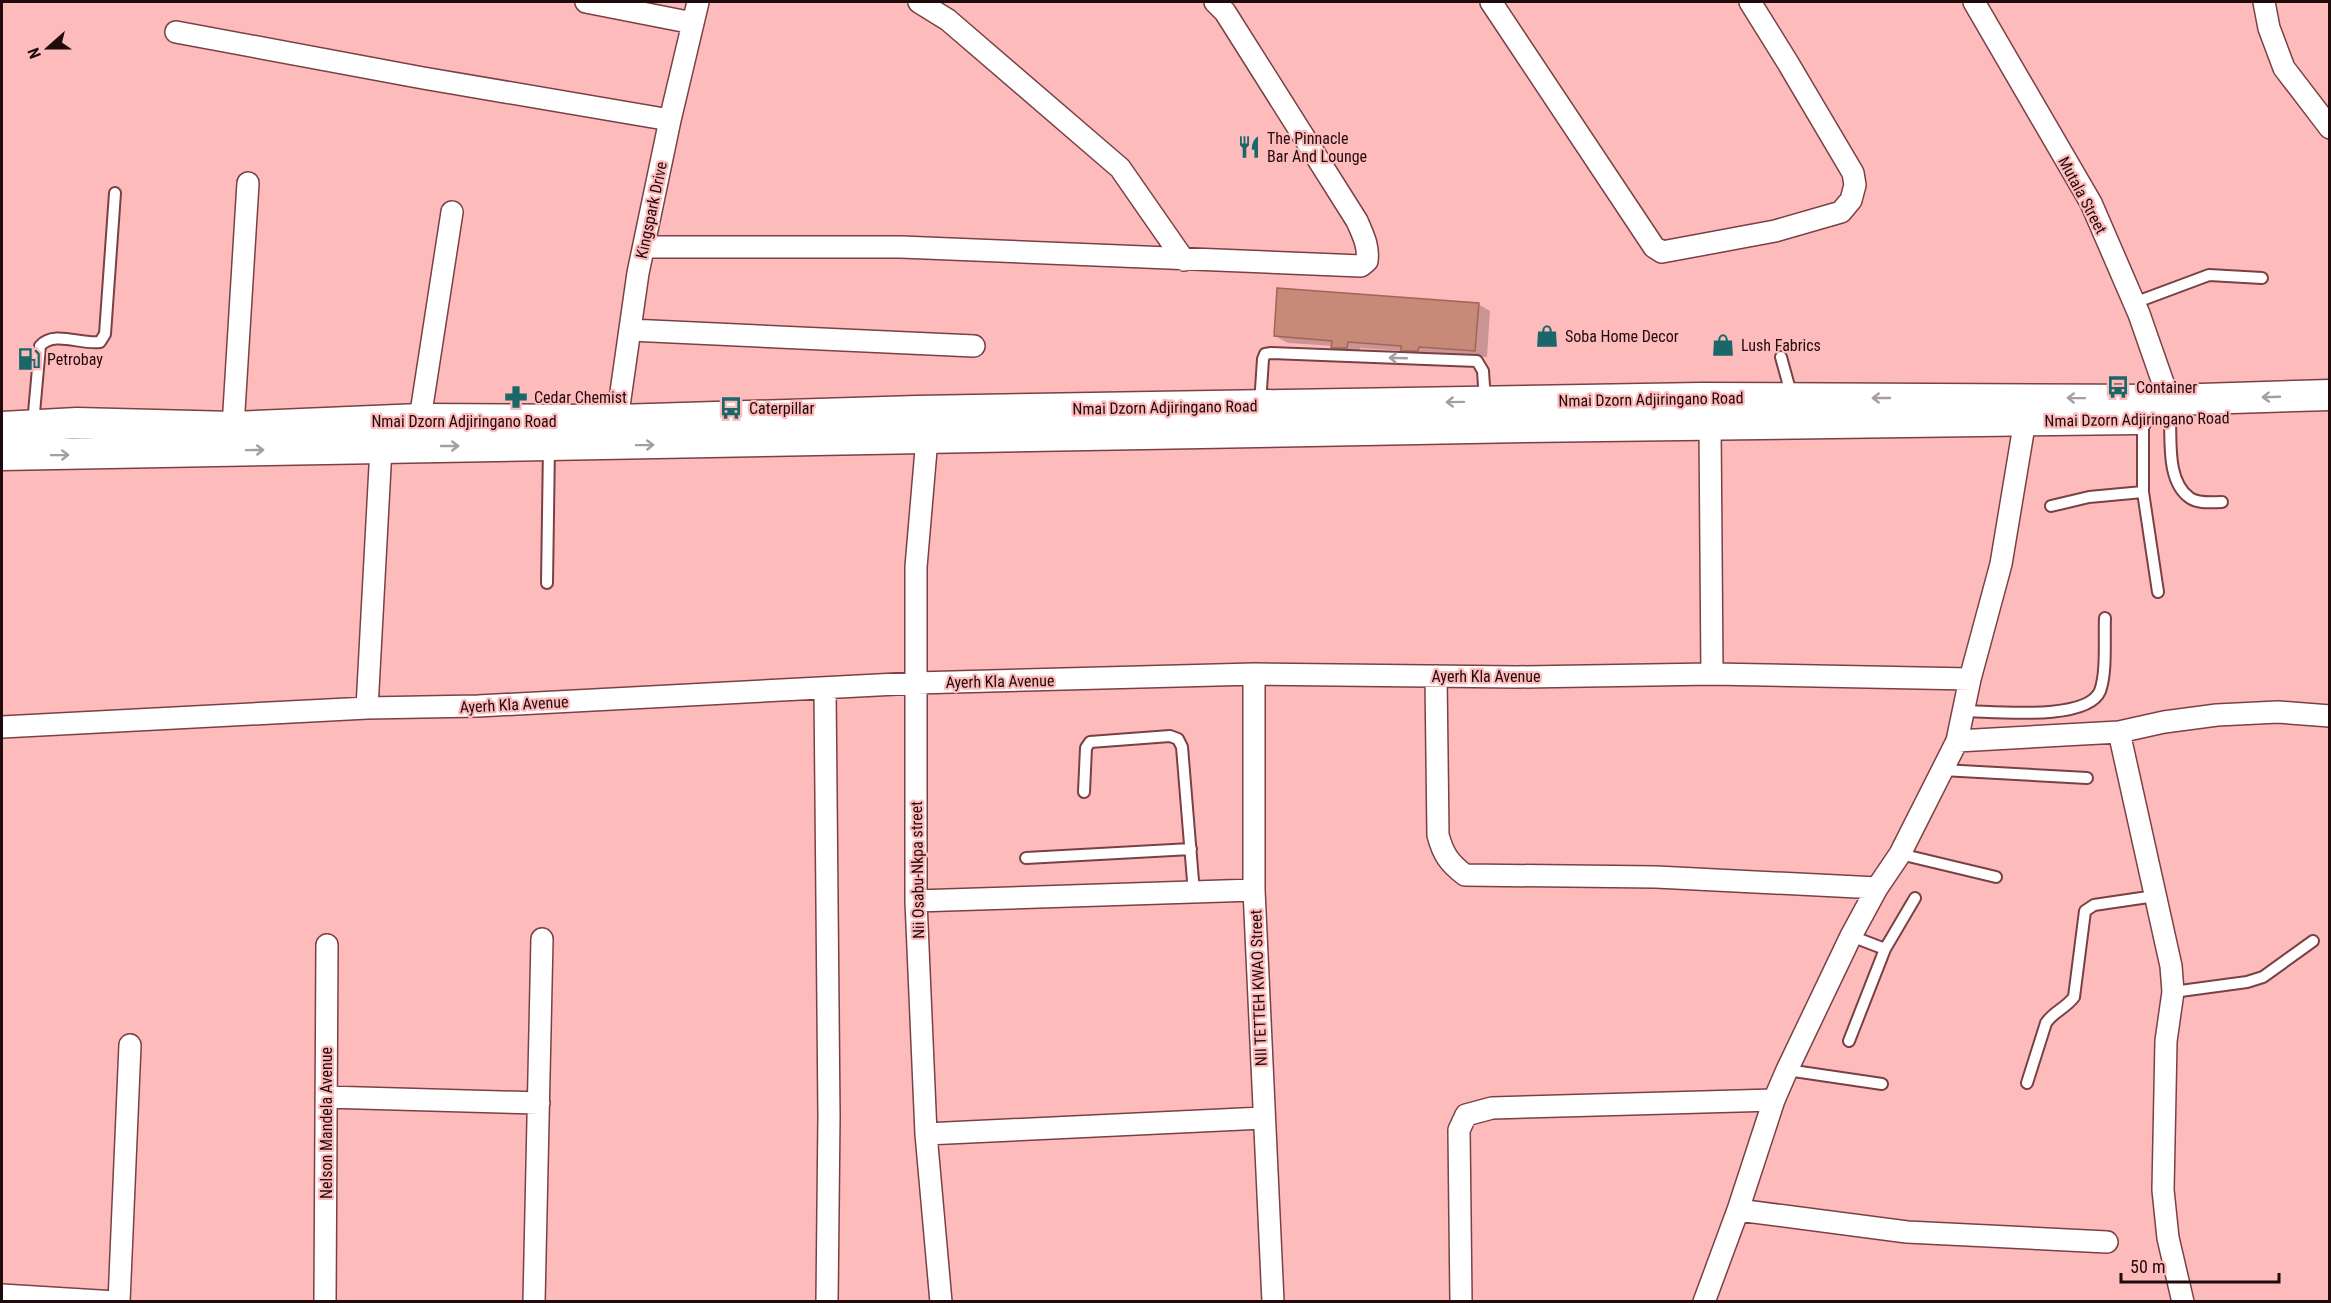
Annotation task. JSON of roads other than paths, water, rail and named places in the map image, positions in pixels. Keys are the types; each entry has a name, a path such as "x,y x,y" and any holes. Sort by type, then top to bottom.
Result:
{"main road":[{"name":"Nmai Dzorn Adjiringano Road","path":"2,427 77,423 233,427 420,419 617,420 917,411 1485,401 1522,414 1710,426 2025,420 2160,412 2330,395"},
{"name":"Nmai Dzorn Adjiringano Road","path":"2,455 927,438 1522,414 1792,398 2330,416"}],"street":[{"path":"586,2 693,23"},
{"name":"Kingspark Drive","path":"617,420 644,247 670,120 698,2"},
{"path":"919,2 948,20 1120,168 1184,260"},
{"path":"644,247 901,247 1361,266 1367,261 1367,243 1357,221 1225,12 1215,2"},
{"path":"1491,2 1654,248 1662,252 1797,226 1841,212 1851,200 1855,185 1853,173 1750,2"},
{"name":"Mutala Street","path":"1974,2 2091,203 2134,303 2160,412"},
{"path":"2264,2 2269,28 2284,68 2330,128"},
{"path":"176,32 435,80 670,120"},
{"path":"233,427 248,183"},
{"path":"420,419 452,212"},
{"path":"630,330 975,346"},
{"path":"1704,1302 1738,1210 1774,1100 1787,1070 1851,936 1877,888 1900,854 1957,741 1970,679 2001,564 2025,420"},
{"path":"1710,426 1712,674"},
{"name":"Nii Osabu-Nkpa street","path":"927,438 916,567 916,901 926,1134 941,1302"},
{"path":"367,708 381,448"},
{"name":"Ayerh Kla Avenue","path":"2,726 367,708 478,706 916,683 1254,674 1436,676 1712,674 1970,679"},
{"name":"NII TETTEH KWAO Street","path":"1254,674 1254,890 1273,1302"},
{"path":"1436,676 1438,835 1442,852 1450,864 1465,875 1656,877 1877,888"},
{"path":"825,688 829,1116 827,1302"},
{"path":"1957,741 2119,732 2164,722 2217,715 2278,712 2330,716"},
{"path":"2119,732 2171,966 2173,992 2166,1041 2163,1190 2168,1238 2183,1302"},
{"path":"916,901 1254,890"},
{"path":"534,1302 542,939"},
{"name":"Nelson Mandela Avenue","path":"325,1302 327,945"},
{"path":"2,1295 117,1302 130,1045"},
{"path":"326,1097 539,1103"},
{"path":"1461,1302 1459,1130 1466,1115 1492,1108 1774,1100"},
{"path":"926,1134 1263,1118"},
{"path":"1738,1210 1907,1232 2107,1242"}],"lane":[{"path":"33,424 40,346 44,341 52,338 100,342 105,334 114,193"},
{"path":"2134,303 2209,275 2262,278"},
{"path":"1260,405 1263,359 1265,354 1271,353 1477,361 1483,371 1485,401"},
{"path":"1781,357 1792,398"},
{"path":"2158,592 2143,492 2160,412"},
{"path":"2160,412 2180,487 2190,498 2201,502 2222,502"},
{"path":"547,583 549,446"},
{"path":"2050,506 2089,497 2143,492"},
{"path":"1964,711 2042,712 2082,707 2092,702 2099,694 2103,682 2105,618"},
{"path":"1084,792 1086,748 1090,742 1170,736 1178,739 1182,747 1194,893"},
{"path":"1942,770 2087,778"},
{"path":"1026,858 1191,849"},
{"path":"1900,854 1996,877"},
{"path":"2027,1083 2046,1023 2074,997 2085,911 2094,905 2156,896"},
{"path":"1849,1041 1885,949 1915,898"},
{"path":"1851,936 1885,949"},
{"path":"2173,992 2247,982 2263,977 2313,941"},
{"path":"1787,1070 1882,1084"}],"place":[{"name":"The Pinnacle Bar And Lounge","path":"1249,147"},
{"name":"Soba Home Decor","path":"1547,336"},
{"name":"Lush Fabrics","path":"1723,345"},
{"name":"Petrobay","path":"29,359"},
{"name":"Container","path":"2118,387"},
{"name":"Cedar Chemist","path":"516,397"},
{"name":"Caterpillar","path":"731,408"}]}
